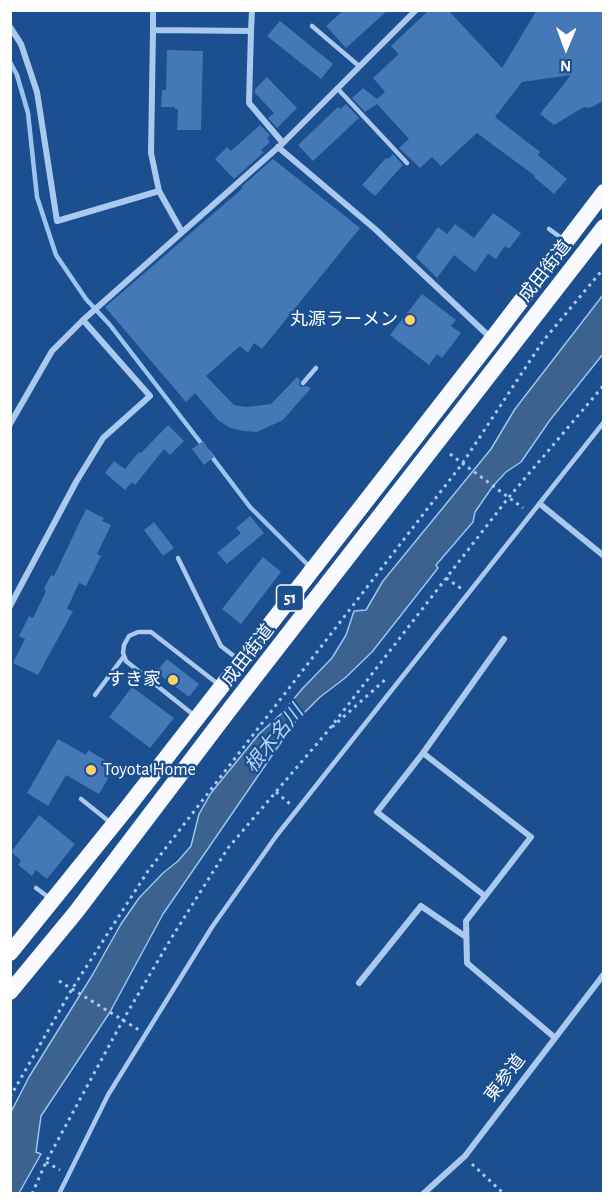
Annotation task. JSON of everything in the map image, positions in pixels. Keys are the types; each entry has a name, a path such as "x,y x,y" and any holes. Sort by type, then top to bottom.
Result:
{"highway":[{"name":"成田街道","path":"10,953 241,662 603,192"},
{"name":"成田街道","path":"10,992 76,912 230,708 603,227"}],"street":[{"path":"153,10 151,153 159,191 182,232"},
{"path":"252,10 249,103 281,145 492,339"},
{"path":"10,424 52,351 85,318 281,145 416,10"},
{"path":"10,27 21,44 37,92 57,221 159,191"},
{"path":"153,30 251,31"},
{"path":"10,606 76,482 104,438 150,396 85,318"},
{"path":"10,402 19,407"},
{"path":"540,504 603,556"},
{"path":"485,896 377,812 423,753 504,639"},
{"path":"423,753 531,837 466,921 467,963 554,1037"},
{"path":"359,983 421,906 466,937"},
{"name":"東参道","path":"423,1194 465,1156 603,974"}],"lane":[{"path":"312,26 359,66"},
{"path":"337,88 407,163"},
{"path":"549,229 566,242"},
{"path":"303,383 316,368"},
{"path":"59,1194 108,1095 212,927 297,810 603,422"},
{"path":"178,558 221,646 241,662"},
{"path":"197,718 126,661 124,645 129,636 138,632 151,632 221,687"},
{"path":"95,695 124,656"},
{"path":"81,799 113,825"},
{"path":"36,888 53,900"}],"path":[{"path":"10,1097 72,988 148,871 347,610 462,464 543,341 603,268"},
{"path":"32,1194 46,1162 123,1020 228,848 327,732 509,497 603,385"},
{"path":"450,454 532,514"},
{"path":"446,578 469,594"},
{"path":"327,732 387,678"},
{"path":"276,792 297,810"},
{"path":"59,981 146,1034"},
{"path":"465,1156 504,1194"},
{"path":"46,1162 69,1174"}],"water":[{"name":"根木名川","path":"603,295 603,354 550,420 521,462 506,472 493,486 475,512 473,522 436,565 438,568 372,652 295,722 163,914 110,1012 41,1116 36,1152 41,1154 19,1193 11,1193 11,1112 29,1077 121,924 139,898 191,846 199,814 211,793 259,734 281,714 332,658 346,635 354,611 366,610 383,581 491,449 515,409"}],"building":[{"path":"344,10 388,10 346,48 326,26"},
{"path":"429,10 448,10 502,68 537,10 603,10 603,101 590,108 584,107 554,125 540,114 571,75 522,82 495,117 540,152 538,155 567,179 554,194 535,176 477,133 441,166 432,157 420,168 399,148 409,139 377,104 365,112 352,98 363,88 377,99 385,92 373,78 399,54 391,46"},
{"path":"280,21 333,64 321,79 267,36"},
{"path":"167,50 203,51 201,130 177,130 178,109 161,107 162,90 166,90"},
{"path":"267,77 297,108 277,128 268,118 274,113 255,93 255,89"},
{"path":"346,104 359,118 313,161 298,145 338,107 340,109"},
{"path":"260,125 270,135 267,138 270,142 261,150 264,152 234,179 215,159 227,147 231,151"},
{"path":"393,154 403,165 375,196 362,185 386,158 388,159"},
{"path":"273,159 360,228 262,349 254,343 248,353 240,346 206,376 234,405 246,407 271,404 297,377 301,387 311,388 283,420 257,432 244,431 230,428 218,420 195,393 186,402 105,307 243,188 241,187"},
{"path":"493,213 521,233 509,249 505,246 496,259 488,254 475,272 454,255 437,278 416,257 438,227 447,234 455,224 474,238"},
{"path":"422,294 456,320 451,326 461,333 442,358 437,354 429,365 390,335"},
{"path":"168,425 184,441 170,455 164,449 135,485 132,482 125,490 105,473 114,461 125,469 139,452 141,453"},
{"path":"203,441 214,457 204,465 192,449"},
{"path":"86,509 104,518 102,521 111,525 97,554 101,556 86,586 79,583 67,609 73,611 38,675 13,663 25,639 19,636 29,616 33,618 46,591 44,589 51,575 54,576"},
{"path":"250,516 264,533 227,564 217,553 241,533 236,528"},
{"path":"154,522 174,548 163,556 144,530"},
{"path":"263,557 281,572 241,624 222,609"},
{"path":"167,659 199,684 189,697 156,672"},
{"path":"132,687 174,718 150,748 109,717"},
{"path":"58,739 86,755 88,750 115,766 99,794 66,775 48,806 27,793"},
{"path":"39,815 75,844 47,879 36,870 32,876 18,865 21,860 11,852"}],"waterway":[{"path":"10,62 17,75 28,113 37,197 56,255 86,299 110,325 204,447"},
{"path":"209,453 250,507 308,565 306,568"}],"place":[{"name":"丸源ラーメン","path":"410,320"},
{"name":"すき家","path":"173,680"},
{"name":"Toyota Home","path":"91,770"}]}
